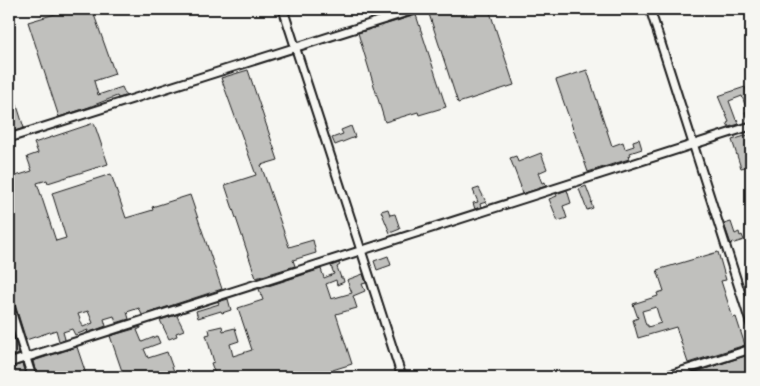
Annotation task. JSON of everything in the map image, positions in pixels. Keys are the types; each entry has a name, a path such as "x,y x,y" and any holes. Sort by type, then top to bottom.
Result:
{"street":[{"path":"283,9 402,377"},
{"path":"9,138 417,9"},
{"path":"650,9 751,325"},
{"path":"9,363 751,126"},
{"path":"9,304 32,377"},
{"path":"663,377 751,349"}],"building":[{"path":"72,9 92,9 115,74 94,81 98,95 122,87 126,96 118,98 117,96 59,117 28,22"},
{"path":"447,9 489,9 514,85 458,103 429,14"},
{"path":"416,15 446,107 419,115 418,112 385,122 358,33"},
{"path":"248,70 278,160 261,165 289,247 313,240 316,253 293,260 295,266 256,278 225,185 256,175 221,78"},
{"path":"587,70 612,146 623,142 625,149 634,146 633,141 639,139 642,149 630,153 629,159 588,172 556,80"},
{"path":"9,83 24,128 9,133"},
{"path":"745,87 751,105 751,121 748,121 742,96 729,101 739,124 729,127 727,123 729,122 718,96"},
{"path":"94,123 108,164 48,183 47,180 37,183 56,241 66,238 52,193 111,174 126,218 153,210 152,207 190,195 222,289 142,315 139,308 127,312 129,319 116,323 114,316 104,319 106,326 87,333 88,330 75,335 72,329 63,332 65,339 59,341 56,330 26,340 9,285 9,178 32,171 27,157 38,153 34,143","holes":["88,311 93,323 83,327 78,314"]},
{"path":"351,126 355,137 335,145 332,138 343,134 341,130"},
{"path":"751,134 751,163 748,164 749,166 741,168 732,140"},
{"path":"541,153 547,169 538,173 542,183 545,182 546,186 522,194 510,158 516,156 518,162"},
{"path":"586,186 593,208 587,210 579,189"},
{"path":"479,188 486,202 480,204 481,207 475,209 473,203 478,202 473,190"},
{"path":"567,190 571,203 563,206 567,218 558,221 549,199"},
{"path":"388,209 390,215 395,214 400,229 390,233 381,211"},
{"path":"731,222 735,234 739,232 744,240 731,244 724,224"},
{"path":"718,252 726,280 721,281 733,318 736,317 745,345 688,363 676,327 638,338 633,320 638,318 633,304 658,296 657,293 664,291 657,270","holes":["656,307 661,323 648,327 642,311"]},
{"path":"388,256 391,265 377,270 374,261"},
{"path":"339,263 340,265 337,267 344,282 337,285 336,280 326,284 331,299 352,293 347,280 363,274 366,283 362,284 365,291 353,296 357,308 336,314 352,364 310,377 216,377 211,363 214,362 206,335 210,334 209,329 222,326 223,331 235,328 239,341 230,344 233,356 252,350 238,308 263,300 259,289 321,269 324,278 334,274 331,266"},
{"path":"228,299 231,310 198,318 196,311 219,304 218,302"},
{"path":"182,313 177,316 184,330 176,333 177,336 169,339 160,320"},
{"path":"9,327 19,354 9,358"},
{"path":"141,327 137,330 142,342 157,336 160,343 144,349 148,358 167,352 176,377 124,377 110,336"},
{"path":"77,347 87,377 37,377 33,361"},
{"path":"751,354 751,370 731,377 707,377 707,375 691,377 690,374"},
{"path":"22,364 26,377 9,377 9,368"}]}
